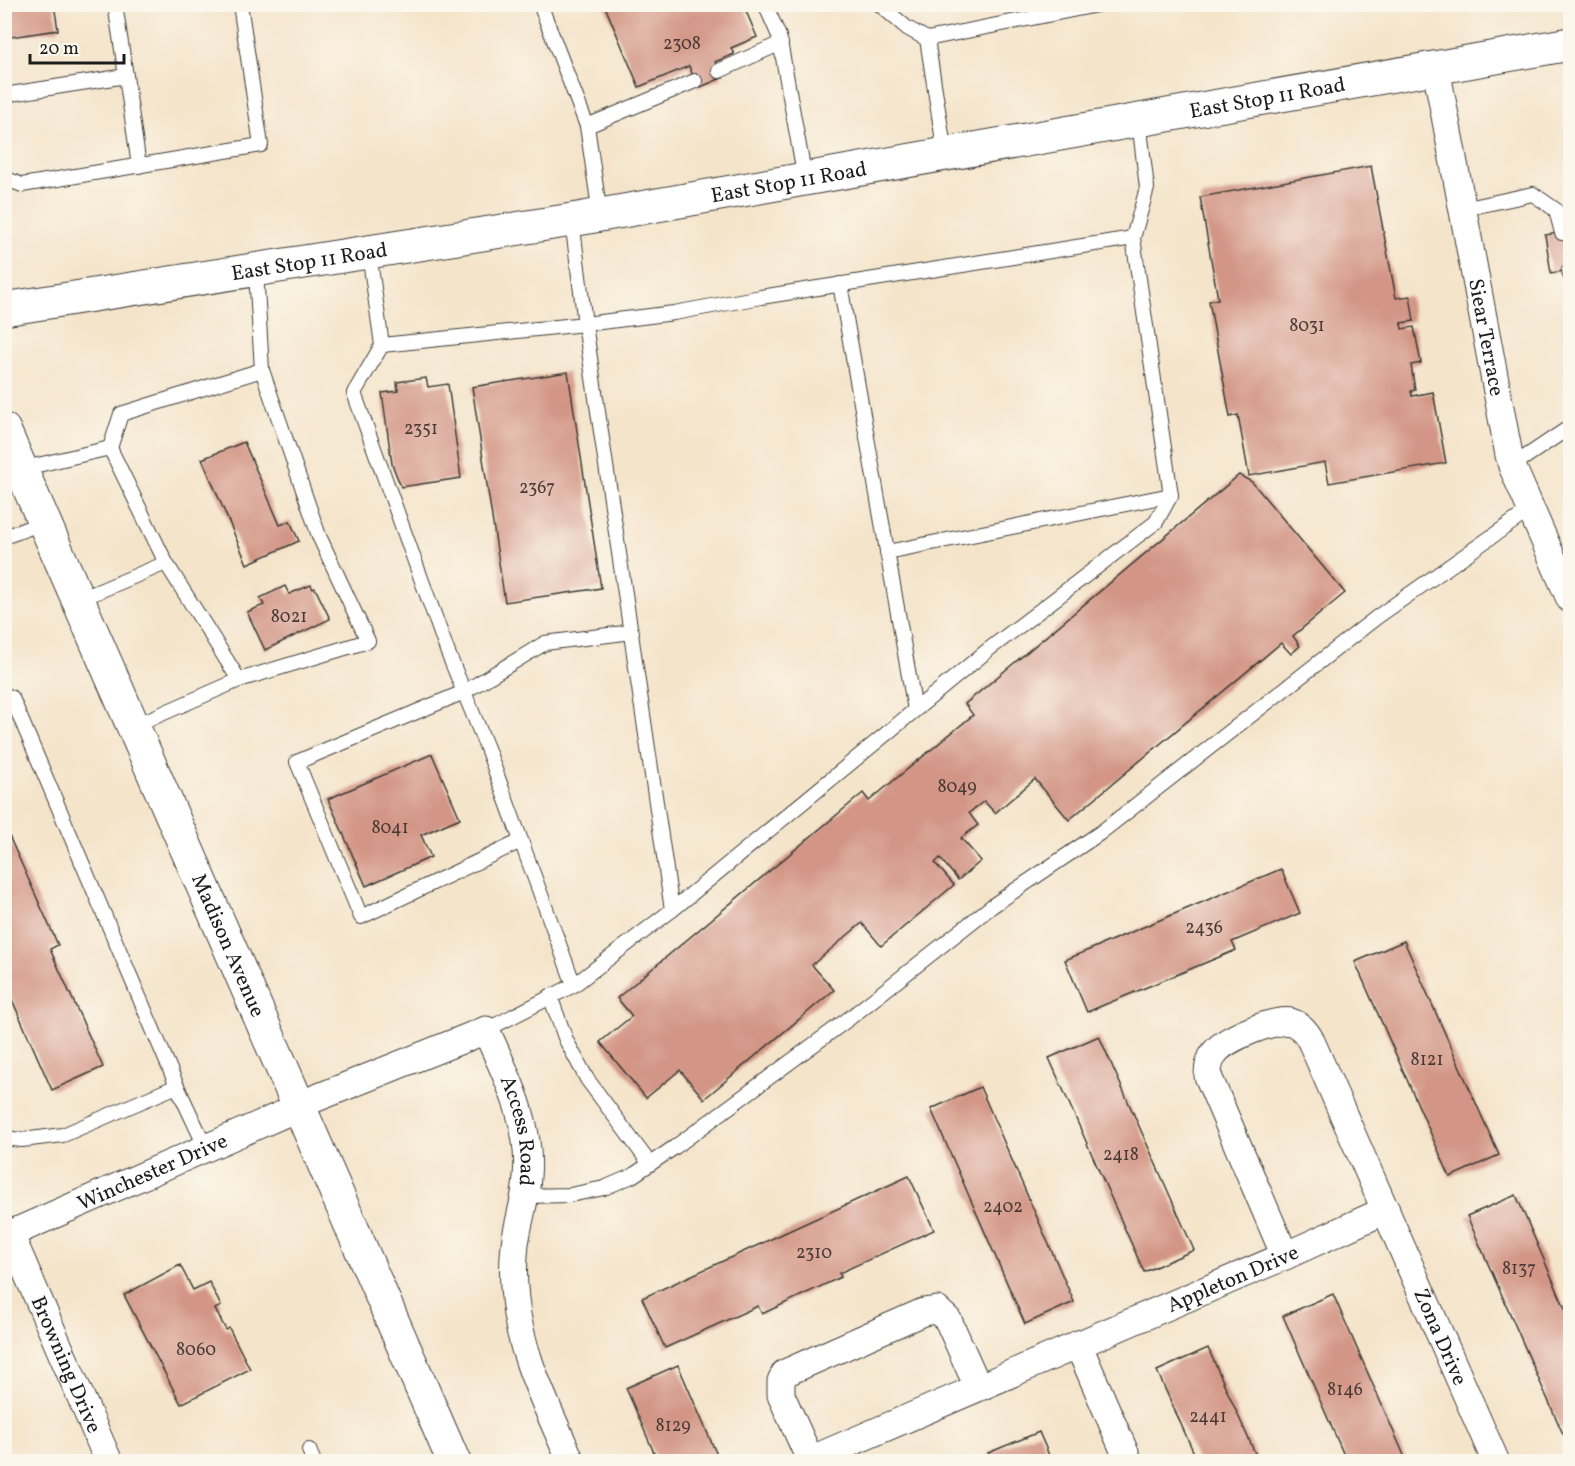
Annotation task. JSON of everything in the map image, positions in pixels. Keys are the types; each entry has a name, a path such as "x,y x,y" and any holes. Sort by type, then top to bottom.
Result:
{"main road":[{"name":"East Stop 11 Road","path":"4,309 586,218 1570,44"},
{"name":"Madison Avenue","path":"4,430 454,1461"}],"street":[{"name":"Siear Terrace","path":"1436,68 1512,466 1531,509 1563,562 1570,599"},
{"name":"Zona Drive","path":"1285,1256 1208,1076 1209,1064 1216,1051 1223,1045 1269,1024 1283,1021 1293,1022 1308,1034 1496,1461"},
{"path":"299,1105 486,1029"},
{"name":"Access Road","path":"486,1029 517,1099 528,1153 525,1196 516,1243 514,1272 521,1338 530,1365 571,1461"},
{"name":"Winchester Drive","path":"7,1233 206,1148 299,1105"},
{"name":"Appleton Drive","path":"811,1461 1386,1210"},
{"name":"Browning Drive","path":"7,1233 109,1461"},
{"path":"811,1461 781,1395 781,1381 785,1373 923,1312 937,1310 948,1320 978,1387"},
{"path":"1078,1344 1129,1461"}],"lane":[{"path":"115,4 139,166"},
{"path":"4,178 22,185 261,145 240,4"},
{"path":"540,4 587,126 585,324 672,910"},
{"path":"765,4 781,43 805,179"},
{"path":"879,4 907,28 927,39 1102,4"},
{"path":"927,39 945,154"},
{"path":"719,71 781,43"},
{"path":"4,94 126,76"},
{"path":"587,126 695,81"},
{"path":"486,1029 574,985 672,910 988,650 1156,522 1171,495 1133,238 1148,188 1139,121"},
{"path":"1463,209 1533,194 1556,210 1562,233"},
{"path":"382,345 674,313 840,284 1133,238"},
{"path":"369,253 382,345 354,393 574,985"},
{"path":"134,726 239,680 368,641 319,537 262,370 256,271"},
{"path":"840,284 915,710"},
{"path":"239,680 166,563 110,448 121,414 262,370"},
{"path":"1512,466 1570,427"},
{"path":"21,469 110,448"},
{"path":"887,552 1171,495"},
{"path":"525,1196 570,1196 604,1188 632,1176 650,1164 851,1017 992,906 1100,833 1377,617 1531,509"},
{"path":"4,537 45,522"},
{"path":"78,600 166,563"},
{"path":"521,840 361,917 297,762 464,692 545,643 632,632"},
{"path":"4,694 12,698 177,1086 206,1148"},
{"path":"550,996 566,1040 586,1079 650,1164"},
{"path":"4,1138 22,1140 63,1135 177,1086"}],"building":[{"path":"4,4 54,4 58,30 4,38"},
{"path":"604,4 743,4 757,37 731,48 734,54 715,62 722,78 698,88 689,66 639,87"},
{"path":"1371,166 1396,298 1410,296 1414,321 1401,323 1402,329 1414,327 1421,363 1411,365 1415,390 1411,391 1412,396 1433,392 1446,463 1329,483 1325,462 1249,476 1238,415 1230,417 1209,301 1218,299 1200,197"},
{"path":"1570,231 1570,270 1551,273 1545,235"},
{"path":"568,372 601,588 505,602 472,387"},
{"path":"426,378 428,387 448,384 461,478 401,487 392,464 382,393 398,391 397,382"},
{"path":"244,442 280,525 290,521 299,541 247,564 202,459"},
{"path":"1239,475 1252,482 1345,593 1293,636 1300,646 1291,654 1281,643 1069,820 1035,779 995,813 984,801 969,813 978,825 961,838 981,861 958,880 940,858 935,863 954,885 881,946 862,923 812,965 834,990 704,1099 680,1070 646,1098 600,1042 632,1016 617,998 863,793 869,801 973,715 965,704"},
{"path":"311,585 313,589 315,588 330,619 265,650 247,612 264,605 260,598 285,586 289,594"},
{"path":"432,754 460,818 421,835 431,857 366,886 328,799"},
{"path":"9,836 58,945 50,949 103,1067 52,1090 5,984 5,837"},
{"path":"1281,869 1300,913 1232,942 1236,950 1087,1012 1065,960"},
{"path":"1404,941 1499,1155 1450,1177 1355,962"},
{"path":"1099,1036 1194,1250 1144,1272 1049,1058"},
{"path":"980,1087 1074,1302 1025,1324 931,1109"},
{"path":"909,1176 934,1230 839,1273 841,1277 762,1314 758,1306 665,1348 642,1298"},
{"path":"1516,1195 1570,1320 1570,1430 1563,1434 1467,1216"},
{"path":"180,1265 193,1290 209,1282 221,1306 215,1309 226,1330 229,1328 250,1369 181,1404 124,1295"},
{"path":"1333,1294 1407,1462 1347,1462 1283,1316"},
{"path":"1208,1348 1259,1462 1198,1462 1157,1371"},
{"path":"678,1365 720,1462 658,1462 626,1388"},
{"path":"1039,1432 1052,1462 992,1462 988,1453"}]}
